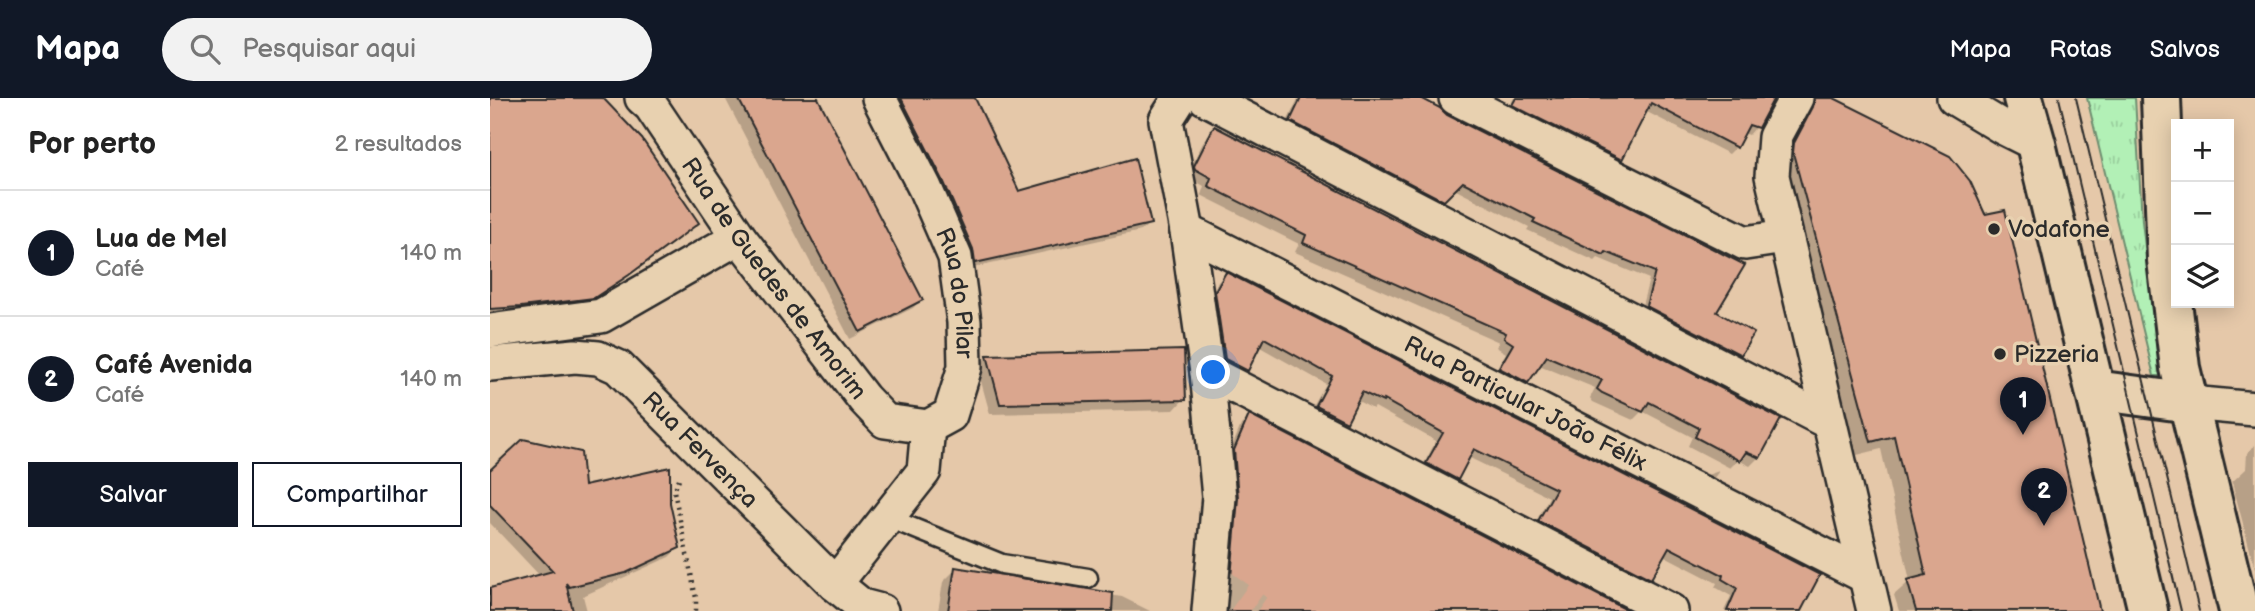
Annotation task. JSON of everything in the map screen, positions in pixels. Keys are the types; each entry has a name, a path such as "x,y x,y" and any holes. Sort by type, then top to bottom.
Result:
{"main road":[{"path":"2023,98 2148,611"},
{"path":"2161,98 2167,260 2180,368 2239,611"},
{"path":"2095,390 2190,403"}],"street":[{"name":"Rua de Guedes de Amorim","path":"642,98 740,237 864,399 885,421 928,428"},
{"name":"Rua do Pilar","path":"879,98 925,188 955,257 964,323 965,367 950,415 928,428"},
{"path":"1180,98 1166,120 1187,232 1207,372 1219,497 1209,611"},
{"path":"1205,98 1828,422"},
{"path":"1456,98 1745,243 1785,237"},
{"path":"1796,98 1774,137 1772,176 1874,611"},
{"path":"1954,98 2036,144"},
{"name":"Rua Particular João Félix","path":"1187,232 1866,576"},
{"path":"502,329 601,316 740,237"},
{"name":"Rua Fervença","path":"490,365 575,356 598,358 618,367 835,584 862,606 881,611"},
{"path":"1207,372 1671,611"},
{"path":"2190,403 2255,409"},
{"path":"835,584 924,471 928,428"}],"lane":[{"path":"886,517 1002,564 1088,578"}],"path":[{"path":"694,445 674,491 696,598 696,611"}],"green space":[{"path":"2087,98 2135,98 2142,221 2160,376 2154,376"}],"building":[{"path":"490,98 603,98 642,139 699,223 594,298 490,309"},
{"path":"738,98 818,98 923,300 860,332"},
{"path":"901,98 975,98 1019,191 1135,158 1151,224 975,263 973,249 943,180"},
{"path":"1301,98 1421,98 1447,115 1745,265 1717,312 1754,333 1741,355 1646,306 1655,272 1606,252 1604,255 1533,222 1535,219 1463,182 1444,201 1290,121"},
{"path":"1516,98 1774,98 1758,128 1749,125 1737,148 1651,103 1622,160 1512,105"},
{"path":"1815,98 1834,98 1950,156 1970,181 1985,214 2005,210 2100,611 1916,611 1907,580 1926,575 1894,436 1871,442 1793,153 1794,143"},
{"path":"1214,126 1781,419 1760,458 1746,452 1740,461 1695,437 1699,428 1649,402 1643,412 1602,393 1597,389 1602,380 1547,356 1528,383 1499,368 1513,344 1504,338 1506,333 1303,243 1306,235 1208,186 1211,178 1194,166"},
{"path":"1226,272 1820,575 1801,611 1727,611 1737,588 1722,579 1723,575 1669,547 1651,579 1538,521 1556,489 1474,449 1458,480 1426,463 1443,433 1384,400 1383,402 1362,392 1347,422 1316,406 1332,376 1264,338 1248,371 1225,359 1215,292"},
{"path":"1184,350 1186,400 1000,404 987,355"},
{"path":"1249,415 1629,611 1228,611 1238,498 1234,450"},
{"path":"523,439 581,452 584,486 670,467 670,503 680,548 626,573 569,587 566,583 573,611 490,611 490,588 553,571 490,505 490,470"},
{"path":"955,567 1113,593 1112,611 948,611"}],"tunnel":[{"path":"1212,579 1257,611"}],"tram line":[{"path":"2059,98 2181,611"},
{"path":"2076,98 2199,611"}],"place":[{"name":"Vodafone","path":"1994,229"},
{"name":"Pizzeria","path":"2000,354"},
{"name":"Lua de Mel","path":"2023,435"},
{"name":"Café Avenida","path":"2044,526"}]}
